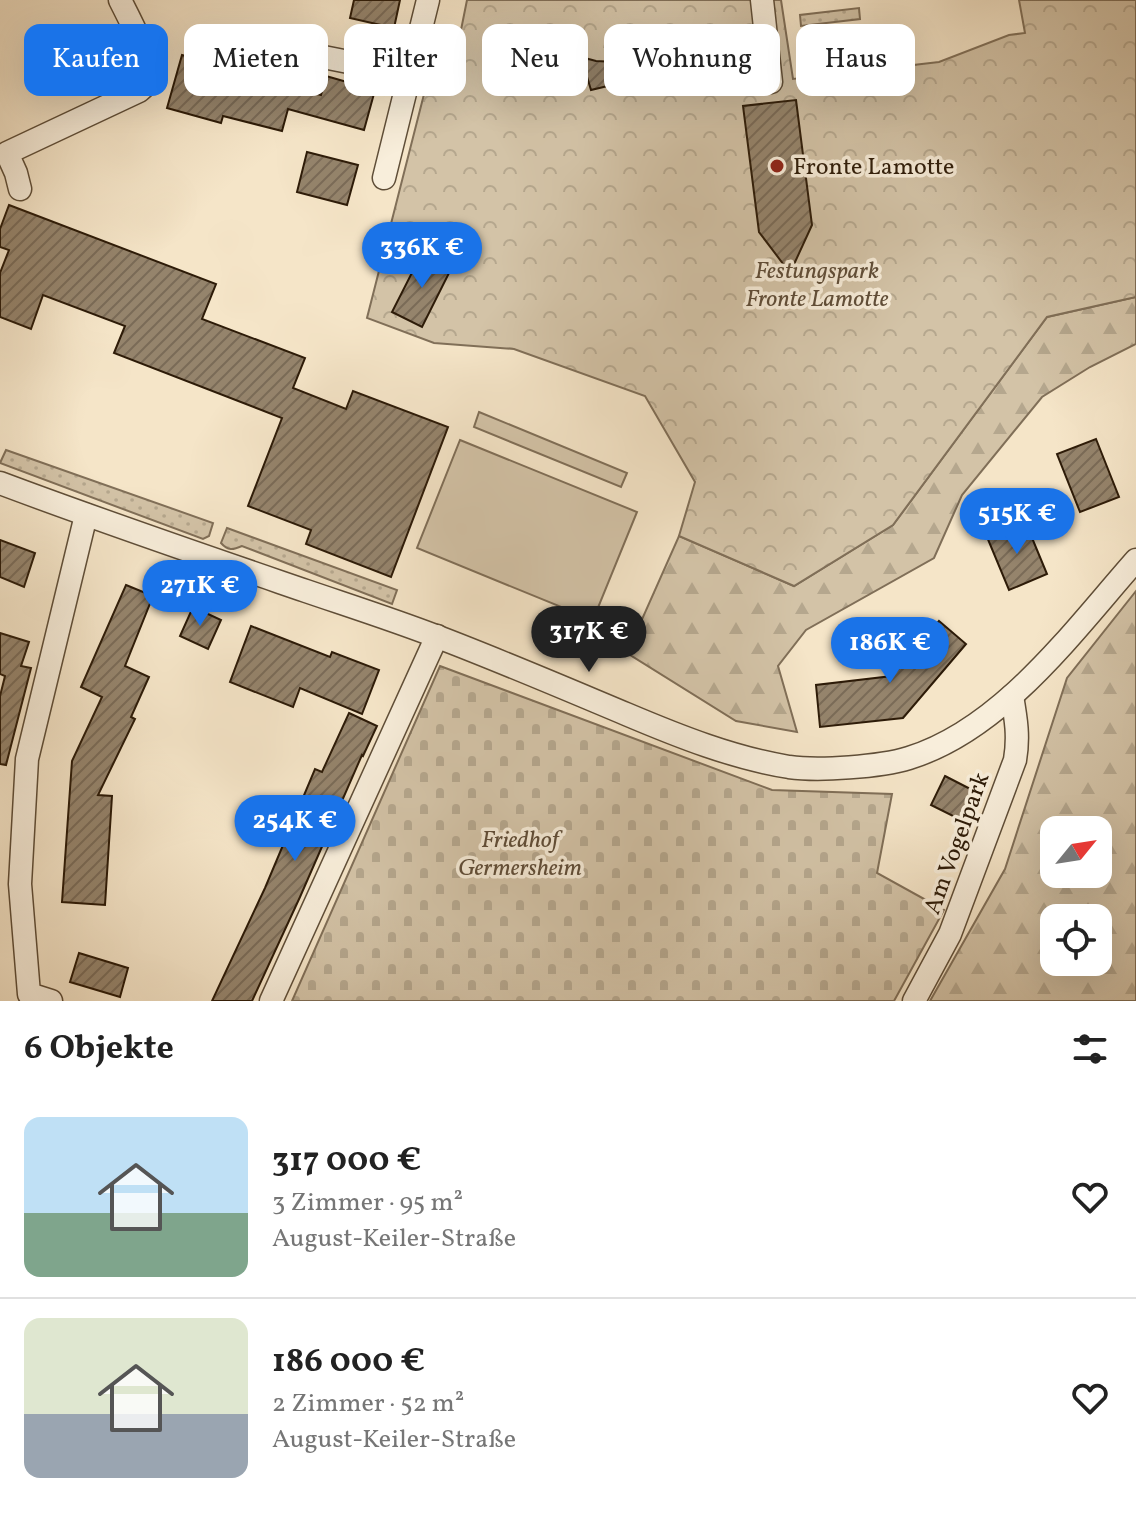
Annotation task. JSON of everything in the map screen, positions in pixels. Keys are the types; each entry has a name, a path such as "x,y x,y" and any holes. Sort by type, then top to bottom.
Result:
{"street":[{"path":"20,189 7,153 114,104 145,86 150,72 148,60 120,0"},
{"path":"422,24 428,0"},
{"path":"762,0 765,24"},
{"path":"384,178 404,96"},
{"path":"0,483 437,636 676,735 791,767 872,765 910,758 950,740 980,722 1012,696 1136,560"},
{"path":"51,1001 29,994 20,884 27,759 86,515"},
{"path":"271,1001 437,636"},
{"name":"Am Vogelpark","path":"914,1001 950,934 1015,760 1018,741 1012,696"}],"green space":[{"name":"Festungspark Fronte Lamotte","path":"467,0 781,0 793,79 796,79 796,96 915,96 915,65 939,62 1009,35 1025,33 1019,0 1136,0 1136,297 1047,317 893,525 794,586 679,536 695,482 645,396 514,349 434,343 367,318 424,96 466,96 466,24 462,24"},
{"path":"859,8 860,19 801,24 800,15"},
{"path":"1136,297 1136,344 1090,367 1042,397 962,495 934,558 806,630 778,666 797,732 736,721 627,653 679,536 794,586 893,525 1047,317"},
{"path":"479,412 627,473 621,487 474,427"},
{"path":"460,440 637,512 593,620 417,548"},
{"path":"6,450 213,523 209,536 203,539 0,463"},
{"path":"227,528 397,590 392,604 242,546 228,549 221,543"},
{"path":"1136,591 1136,1001 930,1001 1005,869 1067,678"},
{"name":"Friedhof Germersheim","path":"440,666 772,790 892,794 877,873 944,910 894,1001 292,1001"}],"building":[{"path":"354,0 400,0 395,24 376,24 350,18"},
{"path":"182,55 184,96 328,96 328,77 344,81 344,96 373,96 364,130 288,109 282,131 223,116 221,123 167,108"},
{"path":"588,59 604,61 604,87 591,90"},
{"name":"Fronte Lamotte","path":"796,100 812,225 790,273 759,232 743,106"},
{"path":"307,152 358,165 347,205 297,192"},
{"path":"9,205 216,284 202,319 305,358 293,388 346,409 353,391 448,427 391,577 306,544 311,530 248,506 282,418 114,353 125,326 43,295 31,329 0,317 0,273 9,250 0,247 0,229"},
{"path":"422,253 452,267 422,327 392,312"},
{"path":"1096,439 1119,497 1080,512 1057,454"},
{"path":"1025,521 1047,574 1009,590 987,537"},
{"path":"0,540 35,553 24,587 0,577"},
{"path":"126,585 153,596 125,666 149,677 131,717 135,719 98,795 112,796 105,905 62,902 72,761 102,697 81,687"},
{"path":"193,607 221,620 208,649 180,636"},
{"path":"939,621 966,644 903,718 820,727 816,685 892,676"},
{"path":"251,626 330,657 332,652 379,670 362,714 300,688 293,707 230,682"},
{"path":"0,633 29,642 21,666 31,668 6,765 0,764 0,696 5,676 0,674"},
{"path":"349,713 377,726 252,1001 212,1001 265,888 315,769 322,772"},
{"path":"945,776 982,795 967,823 931,805"},
{"path":"79,953 128,968 120,997 70,982"}],"place":[{"name":"Fronte Lamotte","path":"777,166"}]}
